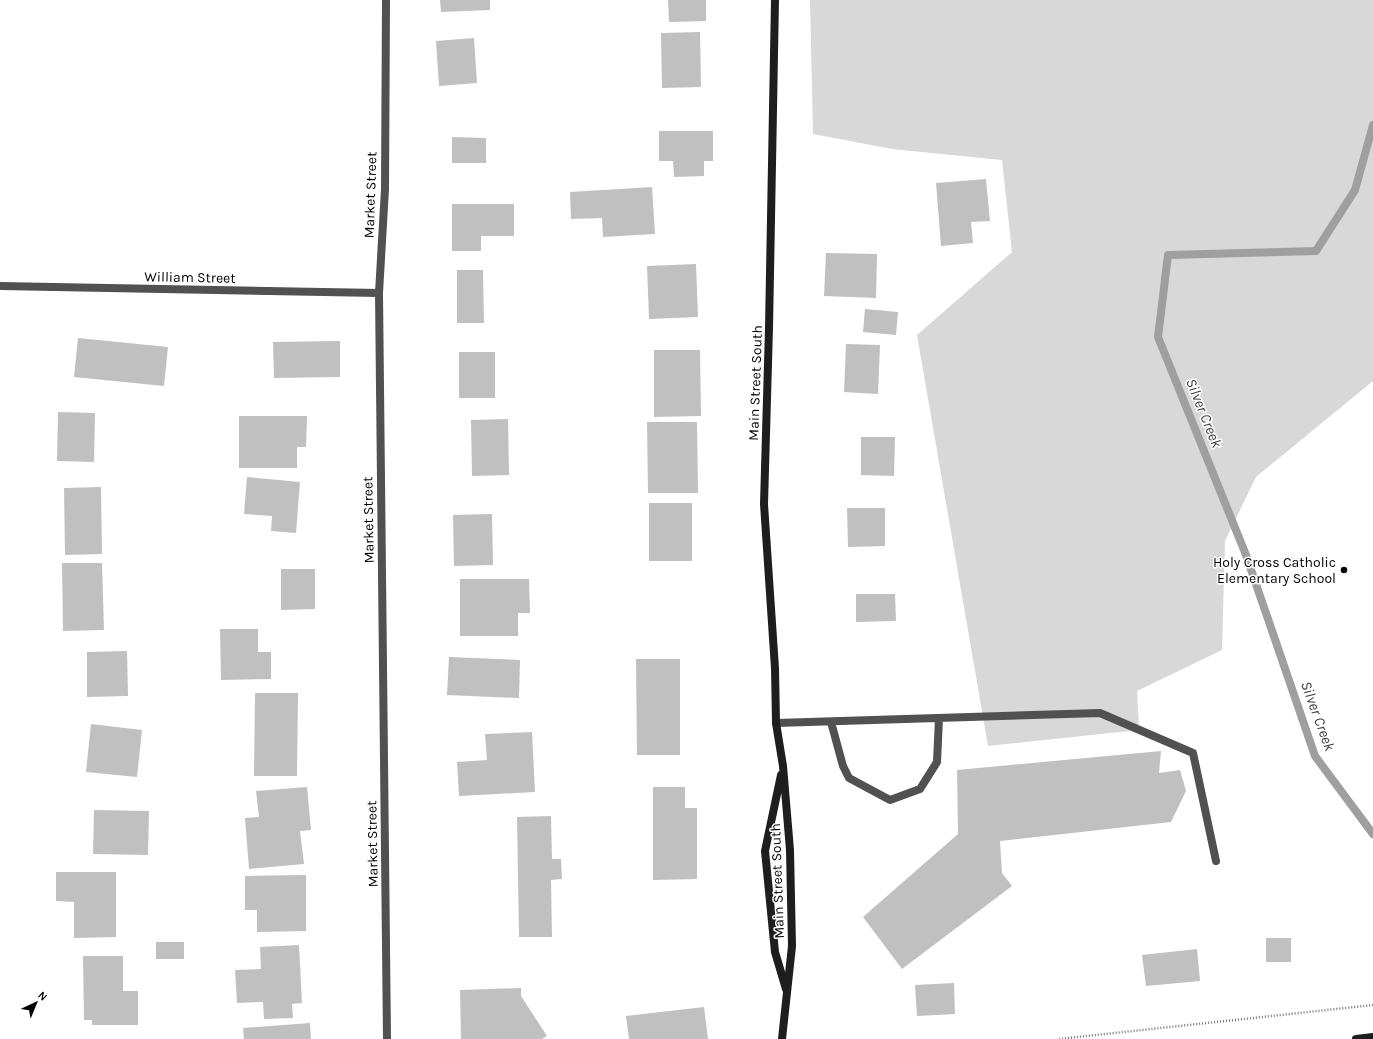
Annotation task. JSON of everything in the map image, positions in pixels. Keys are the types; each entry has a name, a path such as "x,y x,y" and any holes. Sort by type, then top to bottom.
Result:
{"main road":[{"name":"Main Street South","path":"775,0 764,504 776,723 783,766 790,850 792,946 782,1039"},
{"name":"Main Street South","path":"783,766 764,851 775,952 788,994"},
{"path":"1356,1039 1373,1037"}],"street":[{"name":"Market Street","path":"386,0 385,189 379,293 387,1039"},
{"name":"William Street","path":"0,286 379,293"},
{"path":"776,723 1100,713 1192,753 1216,861"},
{"path":"832,722 843,766 849,778 890,800 920,789 937,762 939,718"}],"path":[{"path":"1059,1039 1373,1005"}],"shaded area":[{"path":"810,0 1373,0 1373,381 1256,477 1225,541 1222,650 1137,691 1139,730 988,746 917,335 1012,252 1002,160 892,149 813,134"}],"building":[{"path":"440,0 490,0 490,10 441,12"},
{"path":"668,0 706,0 706,21 669,22"},
{"path":"700,32 701,87 662,88 661,33"},
{"path":"474,38 477,83 439,86 436,41"},
{"path":"659,131 713,131 713,161 704,161 704,176 674,177 673,161 659,161"},
{"path":"452,137 486,138 486,163 452,163"},
{"path":"986,179 990,221 971,222 973,243 941,246 936,183"},
{"path":"652,187 655,234 603,237 602,218 571,219 570,192"},
{"path":"452,204 514,204 514,236 481,236 481,251 452,251"},
{"path":"826,253 877,254 876,298 824,296"},
{"path":"696,264 698,317 649,319 647,266"},
{"path":"457,270 483,270 484,323 457,323"},
{"path":"865,309 898,312 896,335 863,332"},
{"path":"78,338 168,347 164,386 74,377"},
{"path":"340,341 340,377 274,378 273,342"},
{"path":"846,344 880,345 878,394 844,392"},
{"path":"654,350 700,350 701,416 654,417"},
{"path":"459,352 495,352 495,398 459,398"},
{"path":"58,412 95,413 94,462 57,461"},
{"path":"239,416 307,416 306,447 297,447 297,468 239,468"},
{"path":"508,419 509,475 472,476 471,420"},
{"path":"647,422 697,422 698,493 648,493"},
{"path":"861,437 895,437 894,476 861,475"},
{"path":"247,477 300,482 296,533 271,531 272,516 244,514"},
{"path":"101,487 102,554 65,555 64,488"},
{"path":"649,503 692,503 692,561 649,561"},
{"path":"847,508 885,508 885,546 848,547"},
{"path":"492,514 493,565 454,566 453,515"},
{"path":"62,563 102,563 104,630 63,631"},
{"path":"281,569 315,569 315,609 281,610"},
{"path":"460,579 529,579 530,613 518,613 518,636 460,636"},
{"path":"856,594 895,594 896,621 856,622"},
{"path":"220,629 258,629 258,652 271,652 271,679 221,680"},
{"path":"127,651 128,696 87,697 87,652"},
{"path":"449,657 520,660 519,698 447,695"},
{"path":"636,659 680,659 680,755 637,755"},
{"path":"255,693 298,693 297,776 254,776"},
{"path":"91,724 142,730 137,777 86,772"},
{"path":"532,732 535,792 459,796 457,762 487,760 485,734"},
{"path":"1161,751 1159,773 1180,770 1186,791 1171,822 1000,841 1002,873 1012,886 902,969 863,917 958,834 957,770"},
{"path":"307,787 311,830 300,831 304,864 249,869 245,818 259,817 256,791"},
{"path":"653,787 685,787 685,808 697,808 697,879 653,880"},
{"path":"94,810 149,811 148,855 93,854"},
{"path":"551,816 552,859 561,859 562,879 551,880 552,937 519,937 517,817"},
{"path":"56,872 116,872 116,937 74,938 74,902 56,901"},
{"path":"306,875 306,931 257,932 257,910 245,910 245,876"},
{"path":"1266,938 1291,938 1291,962 1266,962"},
{"path":"156,942 184,942 184,959 156,959"},
{"path":"299,945 302,1003 292,1004 293,1018 264,1019 263,1002 237,1003 235,970 261,969 260,947"},
{"path":"1197,949 1200,981 1146,986 1142,955"},
{"path":"83,956 123,956 123,991 138,991 138,1025 92,1025 92,1020 84,1020"},
{"path":"954,983 955,1014 917,1016 915,985"},
{"path":"521,988 521,996 547,1036 542,1039 461,1039 460,990"},
{"path":"704,1007 708,1039 629,1039 626,1016"},
{"path":"310,1023 311,1039 244,1039 243,1028"}],"waterway":[{"name":"Silver Creek","path":"1373,125 1355,190 1316,251 1168,255 1158,337 1246,555 1315,756 1373,834"}],"place":[{"name":"Holy Cross Catholic Elementary School","path":"1344,570"}]}
